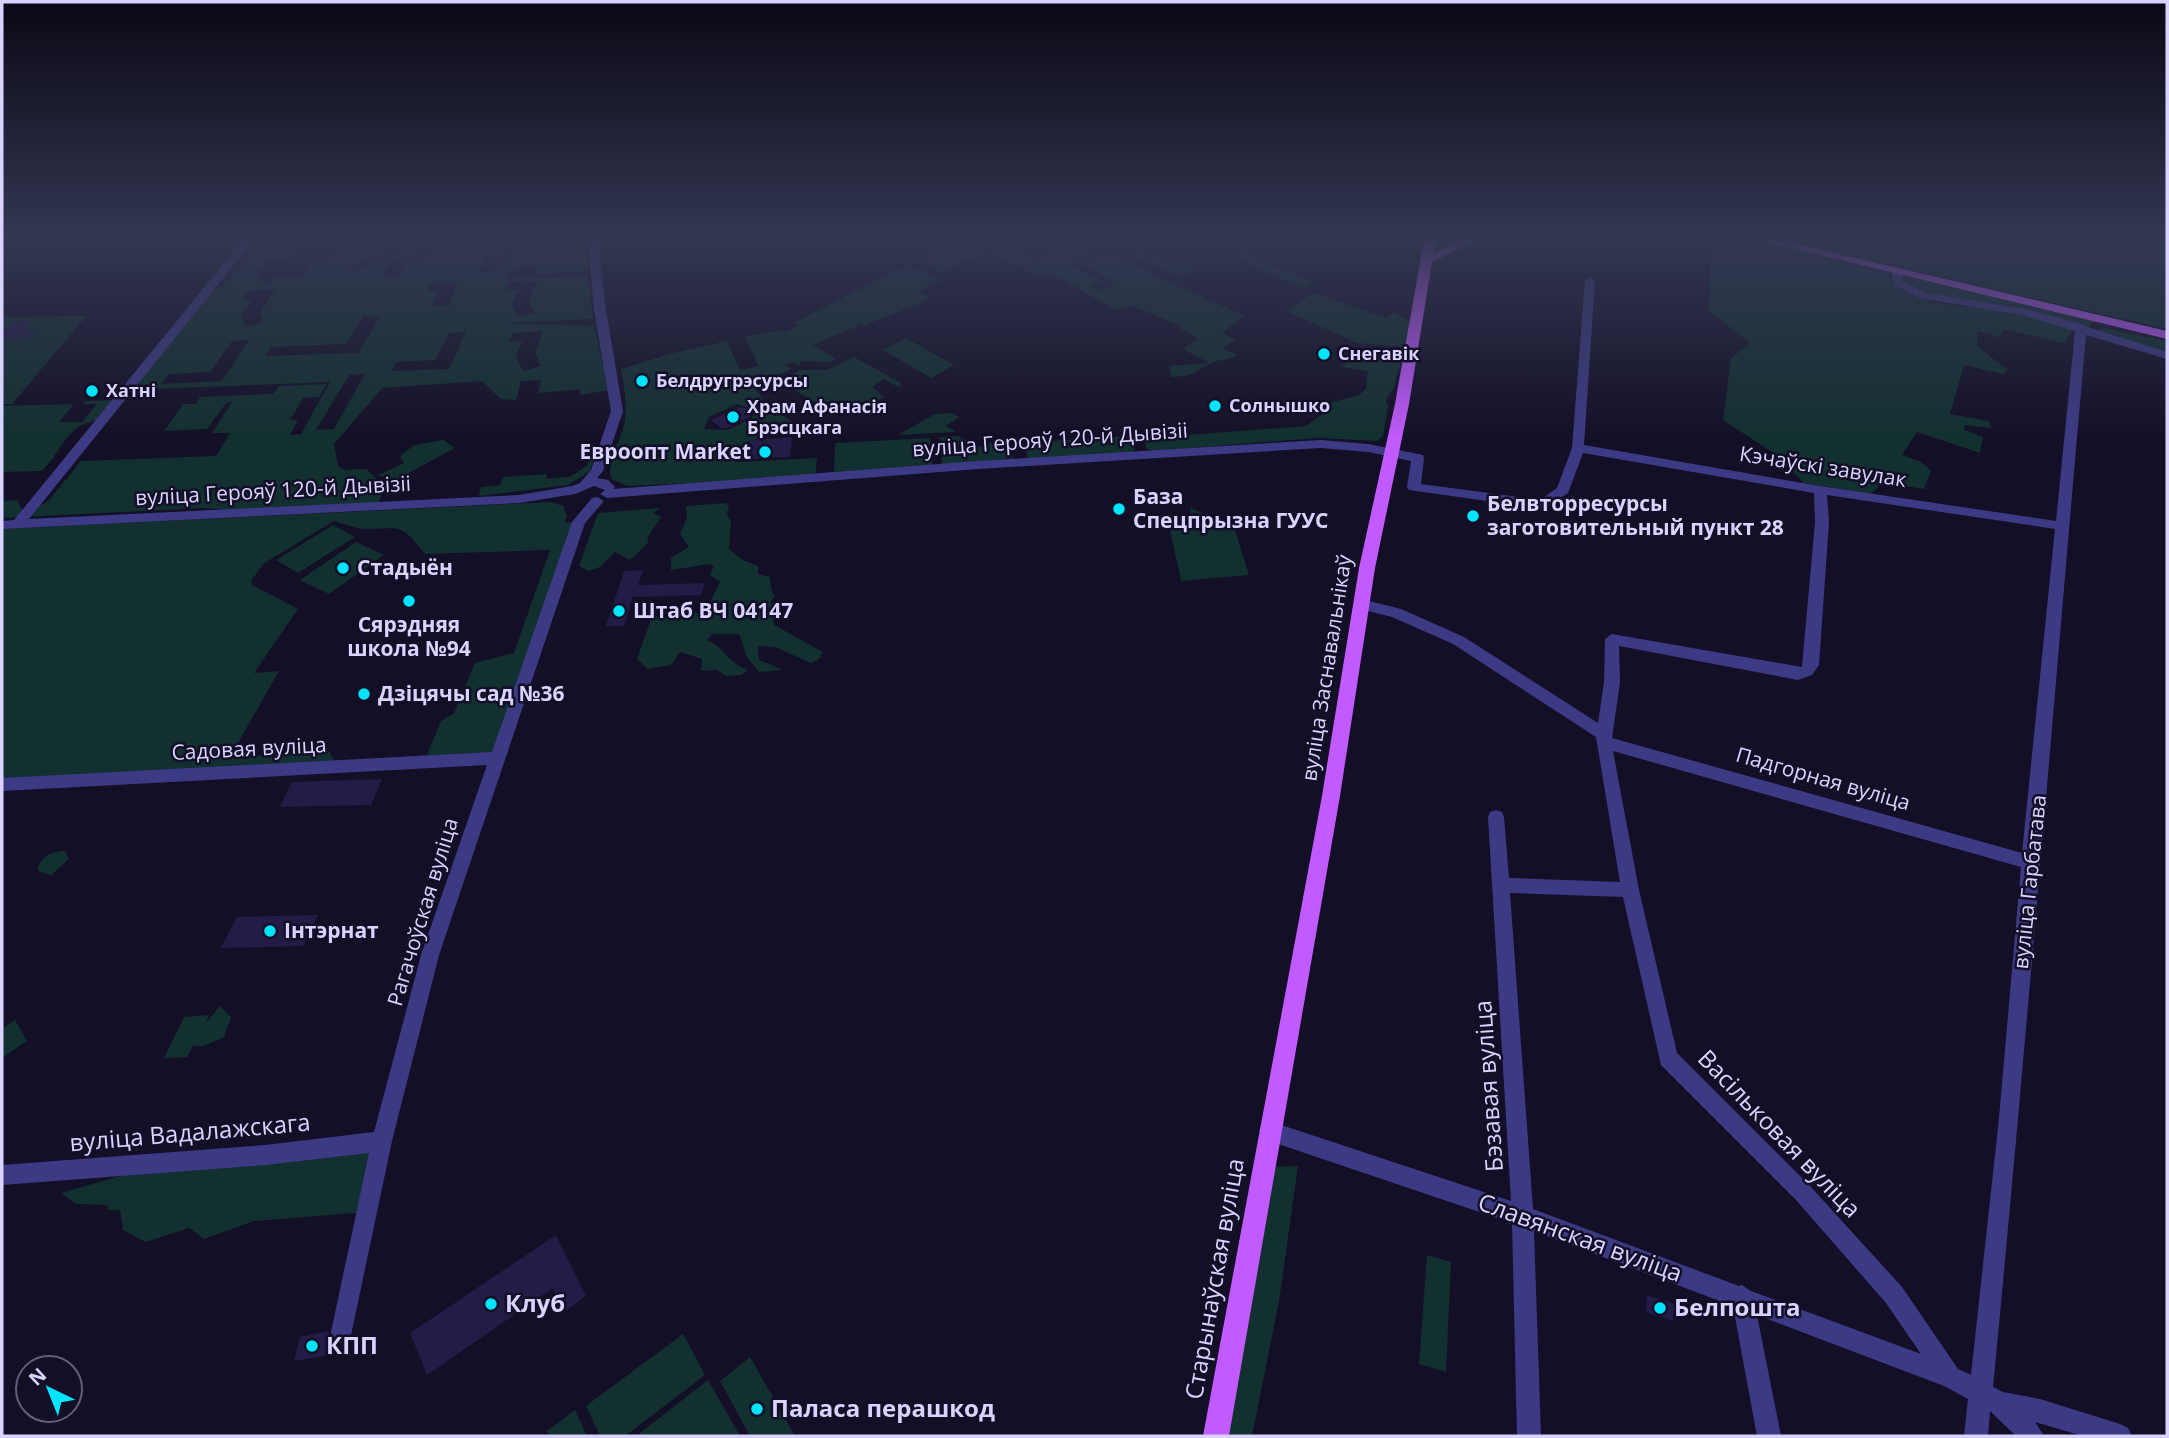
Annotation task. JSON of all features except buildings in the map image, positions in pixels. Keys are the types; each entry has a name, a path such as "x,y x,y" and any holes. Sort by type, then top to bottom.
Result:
{"main road":[{"name":"вуліца Заснавальнікаў","path":"1269,1130 1331,796 1361,604 1419,307"},
{"path":"2047,307 2167,335"},
{"name":"Старынаўская вуліца","path":"1216,1436 1269,1130"}],"street":[{"path":"17,524 194,307"},
{"name":"Рагачоўская вуліца","path":"342,1332 382,1141 430,955 499,758 580,497 602,487 617,411 599,307"},
{"path":"1578,447 1588,307"},
{"path":"2003,307 2081,327 2167,356"},
{"name":"вуліца Гарбатава","path":"1976,1436 1991,1398 2009,1118 2030,862 2081,327"},
{"name":"вуліца Герояў 120-й Дывізіі","path":"2,525 547,496 580,497 602,487 627,491 1321,444 1368,448 1418,458 1414,487 1543,505 1563,490 1578,447"},
{"name":"Кэчаўскі завулак","path":"1578,447 1820,490 2062,526"},
{"name":"Васільковая вуліца","path":"1820,490 1822,522 1811,665 1807,671 1798,674 1612,639 1612,682 1603,738 1630,890 1668,1058 1803,1193 1894,1295 1950,1377"},
{"path":"1361,604 1392,610 1446,633 1496,660 1603,738"},
{"name":"Падгорная вуліца","path":"1603,738 2030,862"},
{"name":"Садовая вуліца","path":"2,784 499,758"},
{"name":"Бэзавая вуліца","path":"1496,817 1503,885 1524,1216 1528,1436"},
{"path":"1503,885 1630,890"},
{"name":"Славянская вуліца","path":"1269,1130 1524,1216 1742,1296 1950,1377 1991,1398 2032,1436"},
{"name":"вуліца Вадалажскага","path":"2,1175 265,1155 382,1141"},
{"path":"1742,1296 1769,1436"},
{"path":"1991,1398 2040,1410 2119,1436"}],"green space":[{"path":"195,307 247,307 241,315 246,327 263,322 260,313 264,307 513,307 518,317 535,313 532,307 592,307 593,319 504,323 594,326 609,390 580,395 580,389 538,393 541,380 521,381 516,400 501,399 482,381 382,388 334,444 338,466 345,470 366,469 385,487 379,502 237,511 204,508 24,517 49,500 81,461 216,456 230,433 212,433 232,402 226,403 207,429 164,431 183,404 196,404 200,397 273,394 279,386 327,384 319,397 303,398 290,420 298,420 290,435 301,434 330,382 125,390","holes":["363,316 380,317 358,353 265,356 271,347 346,344","543,331 535,354 541,366 523,371 516,357 522,341 509,342 513,333","466,332 449,369 392,371 396,362 435,360 449,333","249,340 222,381 161,384 168,374 210,372 232,341","365,374 334,429 316,430 349,375"]},
{"path":"824,307 909,307 864,326 858,323 857,326 813,345 836,359 830,362 801,361 799,366 792,362 785,365 791,369 755,388 767,405 799,426 793,430 764,432 764,439 750,440 740,447 738,462 817,458 815,477 628,486 611,479 612,458 625,420 621,369 673,353 727,341 740,370 759,366 745,337 781,330 786,332 799,325 795,322","holes":["737,404 756,410 751,419 727,430 704,429 709,417"]},
{"path":"1135,307 1225,307 1244,316 1222,333 1235,340 1223,348 1237,355 1212,362 1190,375 1172,377 1169,366 1209,363 1183,349 1198,338 1182,330 1179,325"},
{"path":"1292,307 1355,307 1387,318 1394,312 1410,321 1405,347 1357,343 1286,311"},
{"path":"1709,307 1972,307 2016,312 2073,330 2064,343 2003,329 2000,337 1977,331 1978,347 2008,370 2003,374 1964,365 1950,414 1989,421 1992,428 1964,425 1965,430 1983,437 1980,453 1917,432 1902,455 1921,462 1931,471 1924,489 1883,482 1871,494 1804,483 1778,456 1723,420 1731,358 1750,343 1709,311"},
{"path":"2015,307 2039,307 2094,320 2089,328"},
{"path":"2073,307 2167,307 2167,329"},
{"path":"86,316 12,404 2,404 2,317"},
{"path":"2103,328 2167,341 2167,355 2098,331"},
{"path":"906,338 954,365 931,378 883,350"},
{"path":"1362,349 1402,356 1394,387 1386,400 1388,406 1383,436 1377,441 1318,438 1152,451 1146,448 1144,440 1147,438 1306,426 1330,409 1326,404 1359,395 1366,389 1368,371 1341,367"},
{"path":"854,357 901,383 900,388 884,379 872,387 884,397 872,404 847,401 827,410 782,382 799,370 827,370"},
{"path":"118,400 102,420 90,422 73,431 42,471 2,472 2,406 74,404 59,422 82,422 97,404 83,404 85,401"},
{"path":"952,413 959,417 946,426 956,432 898,435 935,414"},
{"path":"959,436 979,447 990,443 1009,446 1013,458 942,465 940,437"},
{"path":"1128,436 1133,439 1135,449 1131,453 1032,460 1027,457 1026,446 1034,442"},
{"path":"930,438 932,465 834,472 835,443"},
{"path":"443,440 455,448 394,481 378,475 404,463 400,456 414,445"},
{"path":"600,445 589,472 568,485 479,496 481,487 500,485 503,477 547,474 546,479 569,477 587,466 592,446"},
{"path":"18,500 24,517 2,518 2,501"},
{"path":"551,502 563,506 567,516 565,523 579,522 495,754 2,781 2,529","holes":["334,521 363,529 395,528 405,532 425,554 550,550 514,653 475,663 454,713 441,721 427,755 335,762 329,751 230,757 279,671 254,673 298,609 252,585 251,581 263,564"]},
{"path":"725,503 729,506 727,514 731,521 729,549 741,559 758,566 758,574 770,577 775,596 771,601 774,625 823,652 819,659 811,663 775,647 758,646 759,660 783,670 759,672 747,657 739,634 713,634 707,640 748,670 741,675 726,676 717,670 701,671 702,659 680,652 671,665 648,669 637,659 652,616 667,616 680,608 704,615 720,582 710,575 714,566 709,564 671,570 671,558 689,547 680,534 687,518 686,506"},
{"path":"660,508 653,513 661,517 647,538 649,542 630,560 615,552 600,567 589,571 579,566 598,513"},
{"path":"1191,508 1234,527 1249,575 1181,581 1170,530 1201,528 1199,517 1188,518"},
{"path":"333,525 355,537 298,573 276,560"},
{"name":"Стадыён","path":"356,542 384,555 329,594 300,580"},
{"path":"65,851 69,859 51,875 38,871 47,856"},
{"path":"220,1006 231,1017 224,1037 204,1046 193,1046 187,1057 164,1058 184,1017 209,1015 206,1023"},
{"path":"15,1020 27,1041 2,1058 2,1029"},
{"path":"369,1143 368,1212 254,1221 204,1239 189,1228 146,1242 123,1230 120,1210 107,1210 108,1205 76,1204 61,1193 124,1175"},
{"path":"1298,1166 1279,1301 1252,1436 1224,1436 1272,1167"},
{"path":"1427,1255 1451,1262 1446,1372 1419,1364"},
{"path":"683,1334 705,1375 625,1436 600,1436 586,1406"},
{"name":"Паласа перашкод","path":"750,1357 795,1436 750,1436 720,1381"},
{"path":"708,1380 740,1436 636,1436"},
{"path":"575,1410 587,1436 550,1436 547,1431"}],"place":[{"name":"Снегавік","path":"1324,354"},
{"name":"Белдругрэсурсы","path":"642,381"},
{"name":"Хатні","path":"92,391"},
{"name":"Солнышко","path":"1215,406"},
{"name":"Храм Афанасія Брэсцкага","path":"733,417"},
{"name":"Евроопт Market","path":"765,452"},
{"name":"База Спецпрызна ГУУС","path":"1119,509"},
{"name":"Белвторресурсы заготовительный пункт 28","path":"1473,516"},
{"name":"Стадыён","path":"343,568"},
{"name":"Сярэдняя школа №94","path":"409,601"},
{"name":"Штаб ВЧ 04147","path":"619,611"},
{"name":"Дзіцячы сад №36","path":"364,694"},
{"name":"Інтэрнат","path":"270,931"},
{"name":"Клуб","path":"491,1304"},
{"name":"Белпошта","path":"1660,1308"},
{"name":"КПП","path":"312,1346"},
{"name":"Паласа перашкод","path":"757,1409"}]}
